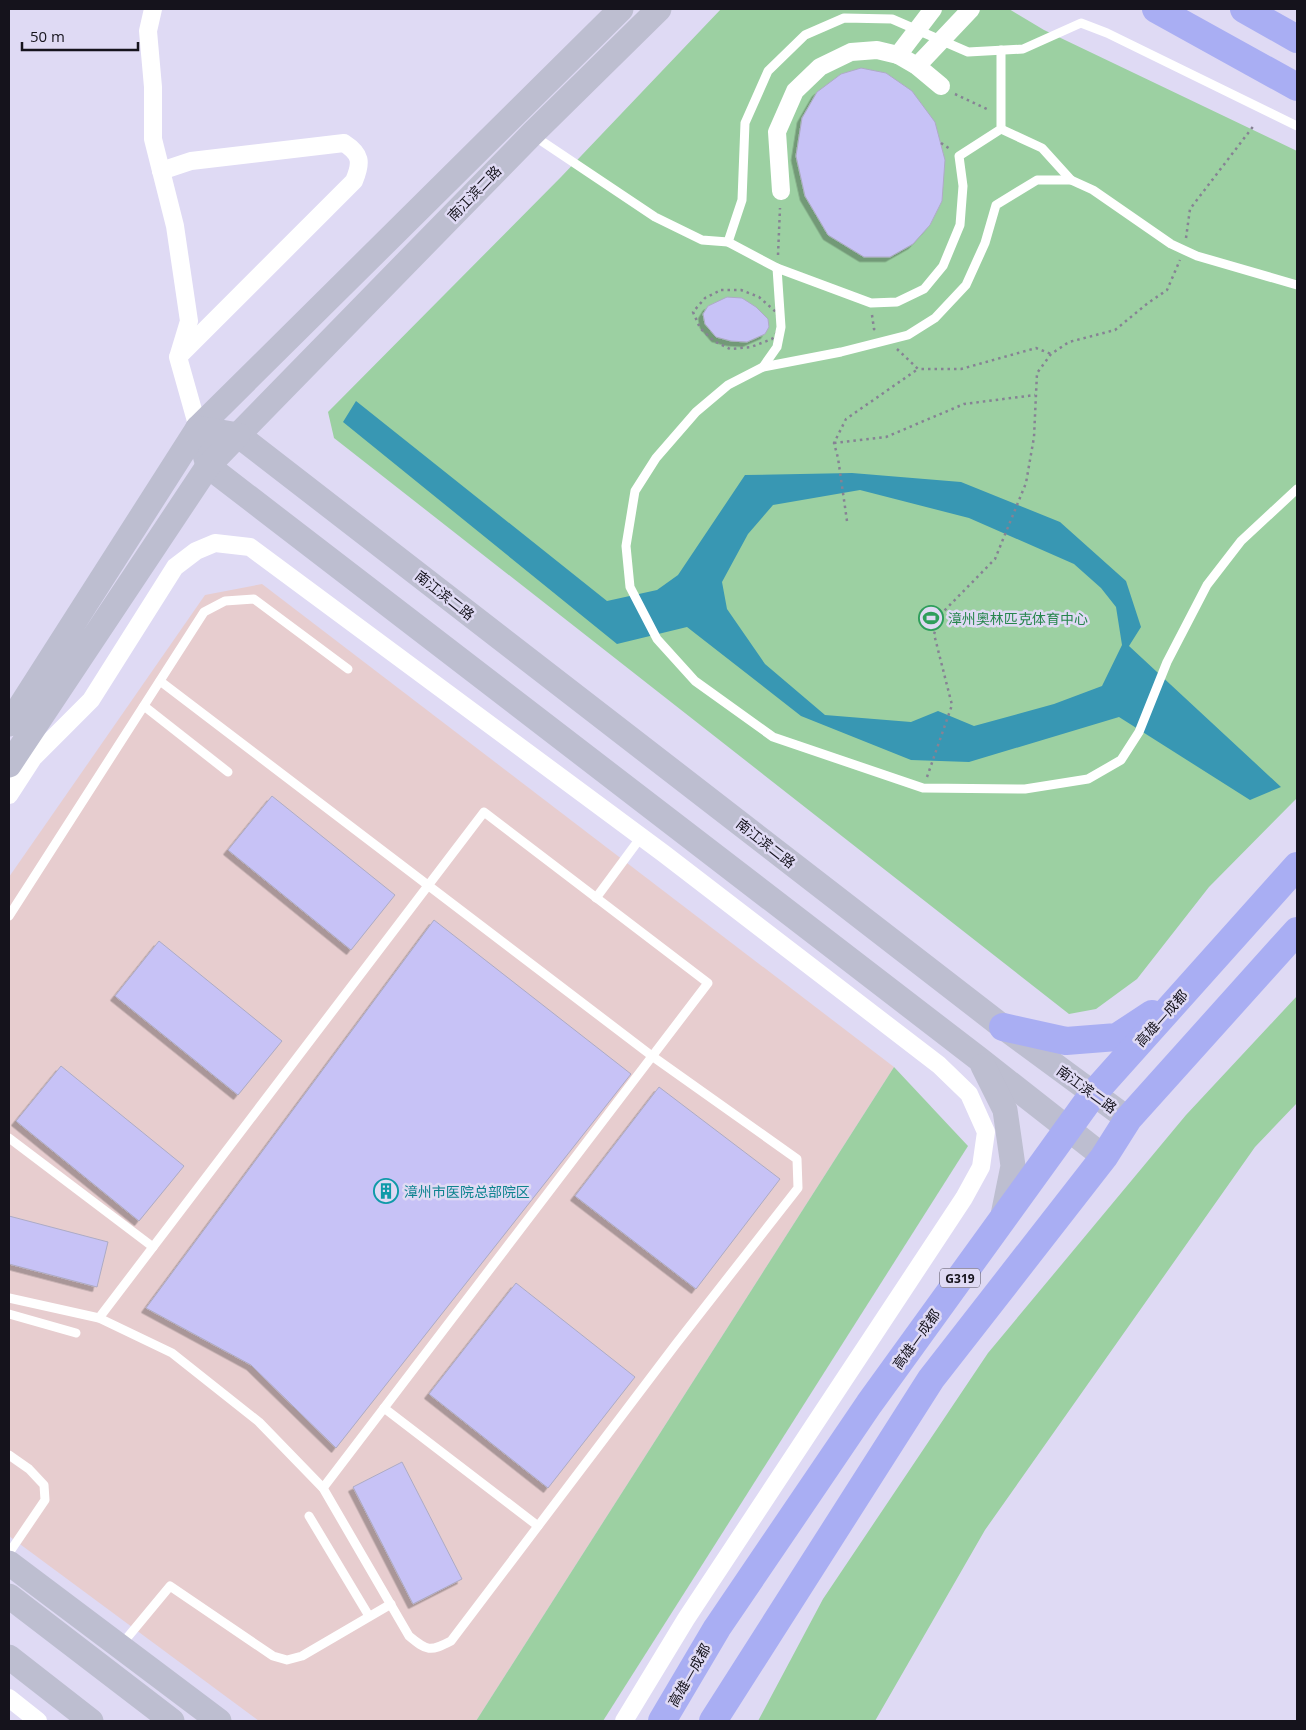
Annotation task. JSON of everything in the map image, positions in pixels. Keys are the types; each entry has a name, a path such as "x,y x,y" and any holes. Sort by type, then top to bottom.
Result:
{"highway":[{"path":"1156,9 1297,87"},
{"path":"1244,9 1297,39"},
{"name":"高雄—成都","path":"662,1721 717,1628 869,1404 1093,1094 1297,866"},
{"name":"G319","path":"713,1721 931,1379 1104,1157 1128,1119 1297,931"},
{"path":"1003,1027 1066,1041 1117,1037 1181,996"}],"street":[{"path":"152,9 148,31 153,86 153,139 175,226 189,321 178,357 208,466 1104,1157"},
{"name":"南江滨二路","path":"9,724 198,428 621,9"},
{"name":"南江滨二路","path":"659,9 532,134 238,435 1003,1027 1128,1119"},
{"path":"898,55 933,9"},
{"path":"917,66 972,9"},
{"path":"781,191 777,132 795,91 820,68 851,52 877,50 898,55 917,66 941,86"},
{"path":"161,170 191,161 344,143 355,150 360,166 354,181 178,357"},
{"path":"198,428 238,435"},
{"path":"9,765 208,466 238,435"},
{"path":"9,796 33,758 91,700 175,567 196,550 215,543 250,547 641,837 939,1065 969,1094 986,1132 981,1167 964,1198 686,1619 624,1721"},
{"path":"979,1059 1005,1110 1013,1166 1002,1220"},
{"path":"9,1563 215,1719"},
{"path":"9,1596 172,1721"},
{"path":"9,1657 91,1721"},
{"path":"9,1698 38,1721"}],"lane":[{"path":"728,242 742,200 745,123 768,71 805,35 844,18 892,19 968,52 1023,49 1082,23 1107,33 1297,126"},
{"path":"1001,50 1001,130"},
{"path":"532,134 655,217 702,240 728,242 777,268 871,303 898,302 924,289 943,266 960,225 963,186 959,156 1001,130"},
{"path":"1001,130 1042,148 1071,180 1093,190 1171,244 1197,256 1297,285"},
{"path":"1071,180 1036,180 996,205 985,243 966,285 935,318 908,335 841,352 763,367 728,385 696,412 656,458 635,491 626,546 630,586 657,639 695,681 773,737 923,788 1025,789 1088,779 1121,760 1139,732 1167,662 1207,585 1241,541 1297,489"},
{"path":"763,367 777,347 782,327 777,268"},
{"path":"9,916 204,612 225,601 254,599 348,669"},
{"path":"9,1298 99,1318 172,1353 260,1422 323,1488 409,1636 422,1647 436,1649 451,1641 798,1188 797,1159 652,1056 160,681"},
{"path":"144,706 228,772"},
{"path":"99,1318 484,812 708,984 323,1488"},
{"path":"596,898 641,837"},
{"path":"9,1138 153,1247"},
{"path":"9,1314 76,1333"},
{"path":"384,1408 538,1526"},
{"path":"9,1455 29,1469 44,1485 45,1500 9,1553"},
{"path":"309,1516 369,1616"},
{"path":"120,1647 170,1586 272,1656 287,1660 302,1656 391,1604"}],"path":[{"path":"941,86 967,101 1001,114"},
{"path":"923,788 952,705 934,634 944,612 995,559 1026,483 1034,437 1037,373 1051,354 1069,342 1115,330 1167,290 1185,250 1190,209 1255,124"},
{"path":"777,268 781,191"},
{"path":"721,290 741,290 759,297 776,312 782,327 772,339 751,347 730,349 714,341 700,328 693,312 705,298 721,290"},
{"path":"871,303 874,328 918,369"},
{"path":"847,521 834,443 846,419 918,369 961,369 1036,348 1051,354"},
{"path":"834,443 886,437 964,404 1035,395"}],"shaded area":[{"path":"262,584 894,1067 476,1721 259,1721 9,1536 9,877 205,595"}],"green space":[{"name":"漳州奥林匹克体育中心","path":"721,9 1009,9 1044,30 1297,151 1297,798 1209,887 1137,979 1096,1009 1069,1014 334,438 328,412 561,177"},
{"path":"1297,996 1297,1103 1255,1147 985,1530 875,1721 758,1721 823,1599 988,1353 1186,1115"},
{"path":"894,1067 968,1146 603,1721 476,1721"}],"water":[{"path":"356,401 607,601 657,590 678,575 745,475 852,473 961,482 1060,522 1126,581 1141,627 1129,646 1281,787 1250,800 1119,717 969,762 911,760 801,716 687,627 617,644 343,422","holes":["860,490 969,518 1074,564 1101,588 1116,607 1122,645 1102,686 1054,704 974,726 938,711 911,722 825,715 765,664 727,609 722,582 748,534 773,505"]}],"building":[{"path":"861,68 886,73 912,91 935,122 945,160 942,201 930,225 913,244 890,257 864,257 828,235 805,196 796,156 802,118 817,92 841,74"},
{"path":"727,297 742,298 756,307 768,319 769,327 765,334 747,342 731,341 716,337 705,324 703,314 708,306"},
{"path":"272,796 395,895 351,950 228,850"},
{"name":"漳州市医院总部院区","path":"434,920 631,1074 336,1448 251,1365 146,1308"},
{"path":"159,941 282,1041 238,1095 115,996"},
{"path":"61,1066 184,1166 139,1221 16,1121"},
{"path":"659,1087 780,1179 696,1289 575,1196"},
{"path":"9,1216 108,1242 97,1287 9,1264"},
{"path":"516,1283 635,1377 548,1488 429,1394"},
{"path":"402,1462 462,1579 413,1604 353,1487"}],"place":[{"name":"漳州奥林匹克体育中心","path":"931,618"},
{"name":"漳州市医院总部院区","path":"386,1191"}]}
